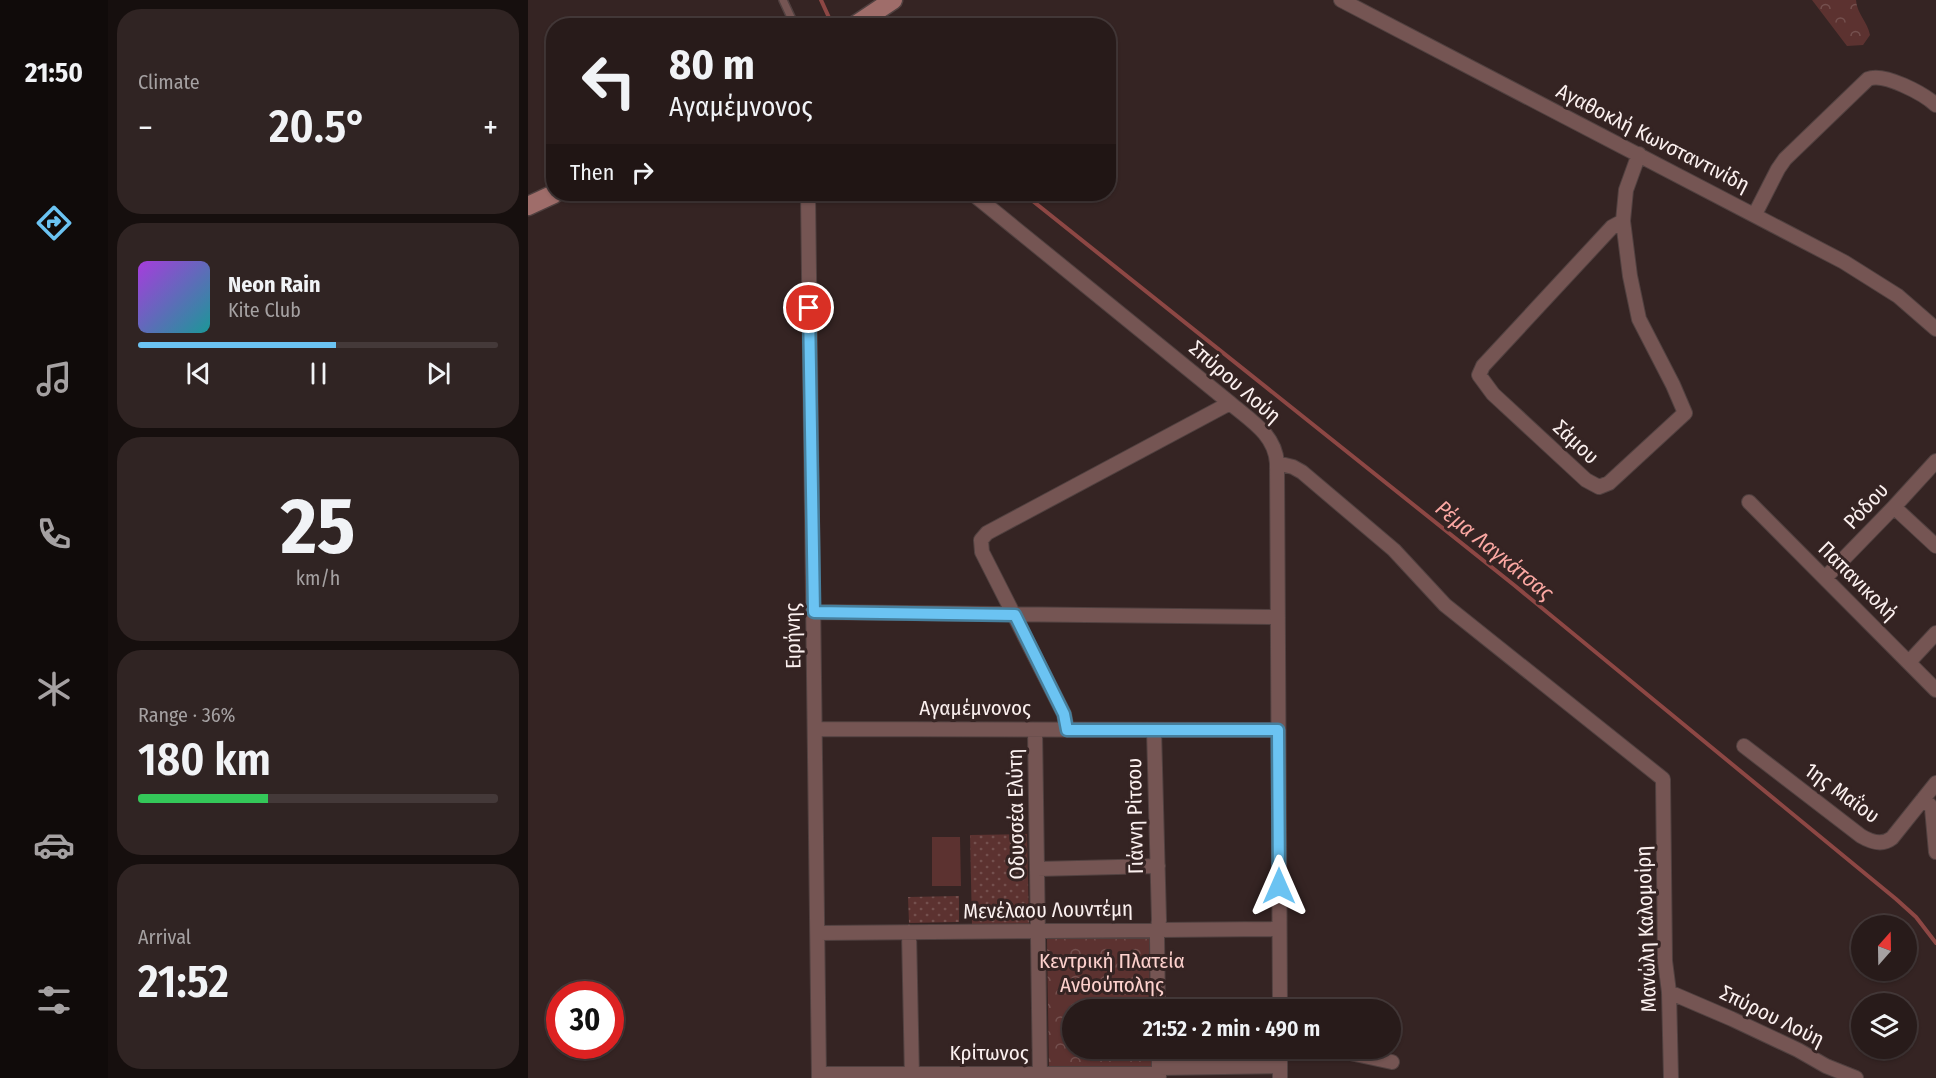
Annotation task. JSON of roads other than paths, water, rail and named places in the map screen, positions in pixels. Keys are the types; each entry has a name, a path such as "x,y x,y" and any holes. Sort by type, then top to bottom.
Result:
{"street":[{"path":"866,18 893,0"},
{"name":"Αγαθοκλή Κωνσταντινίδη","path":"1341,0 1755,214 1866,275 1911,306 1936,329"},
{"path":"1755,214 1785,159 1868,79 1884,78 1934,99"},
{"name":"Σάμου","path":"1623,221 1612,227 1483,366 1479,375 1490,390 1586,480 1599,487 1609,483 1685,413 1639,319 1630,276 1623,221 1626,190 1639,154"},
{"path":"528,207 546,198"},
{"name":"Ειρήνης","path":"808,201 819,1076"},
{"name":"Σπύρου Λούη","path":"983,201 1230,403 1268,436 1275,450 1277,463 1280,999"},
{"path":"1067,730 1064,714 982,552 980,543 986,534 1230,403"},
{"name":"Ρόδου","path":"1825,578 1936,461"},
{"name":"Μανώλη Καλομοίρη","path":"1277,463 1302,472 1394,550 1445,605 1663,779 1665,961 1669,992 1671,1078"},
{"name":"Παπανικολή","path":"1749,502 1936,690"},
{"path":"1894,507 1936,546"},
{"path":"814,612 1278,617"},
{"path":"1909,662 1936,633"},
{"name":"Αγαμέμνονoς","path":"815,729 1278,730"},
{"name":"Οδυσσέα Ελύτη","path":"1035,730 1040,1076"},
{"name":"Γιάννη Ρίτσου","path":"1154,730 1158,866 1158,999"},
{"name":"1ης Μαΐου","path":"1744,746 1869,841 1881,843 1889,840 1936,783"},
{"path":"1924,798 1932,808 1936,852"},
{"path":"1037,869 1158,866"},
{"name":"Μενέλαου Λουντέμη","path":"818,933 1279,929"},
{"path":"909,932 912,1076"},
{"name":"Σπύρου Λούη","path":"1669,992 1856,1078"},
{"path":"1378,1059 1392,1062"},
{"name":"Κρίτωνος","path":"819,1076 1040,1076 1280,1072"}],"lane":[{"path":"783,0 791,18"}],"waterway":[{"name":"Ρέμα Λαγκάτσας","path":"821,0 829,18"},
{"name":"Ρέμα Λαγκάτσας","path":"1033,201 1514,585 1896,899 1916,917 1936,943"}],"park label":[{"name":"Κεντρική Πλατεία Ανθούπολης","path":"1112,973"}]}
